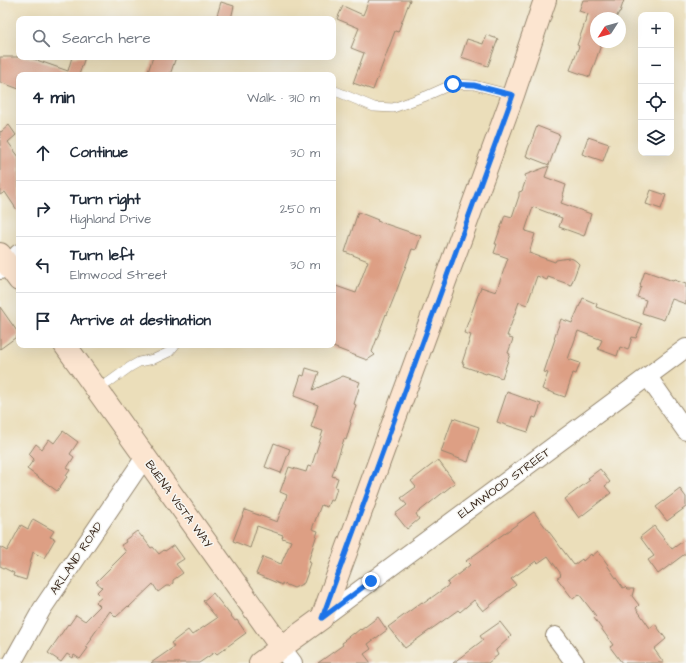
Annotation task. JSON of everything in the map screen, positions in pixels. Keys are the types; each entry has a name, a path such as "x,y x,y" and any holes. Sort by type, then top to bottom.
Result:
{"street":[{"path":"260,663 287,655 322,618 513,95 539,2"},
{"name":"BUENA VISTA WAY","path":"67,348 287,655"},
{"name":"ELMWOOD STREET","path":"322,618 686,348"},
{"path":"648,377 686,431"},
{"name":"ARLAND ROAD","path":"12,663 42,609 145,457"},
{"path":"555,636 575,663"}],"lane":[{"path":"336,91 374,106 393,108 453,84 474,85 513,95"},
{"path":"98,390 130,367 139,362 154,359 169,352 172,348"}],"building":[{"path":"369,0 410,0 398,32 395,31 373,90 353,83 364,53 351,48 359,28 337,19 343,6 363,15"},
{"path":"583,0 624,0 620,12 590,12 590,48 600,48 590,77 570,70 579,46 577,45 588,14 579,11"},
{"path":"221,2 234,6 232,16 217,16"},
{"path":"486,35 498,39 488,66 461,57 467,39 483,44"},
{"path":"0,57 16,57 16,60 37,60 68,71 71,60 84,60 80,72 16,72 16,88 0,82"},
{"path":"152,60 175,60 171,72 148,72"},
{"path":"9,125 16,135 8,142 16,153 16,208 5,192 0,195 0,131 1,132"},
{"path":"537,126 560,135 549,165 526,156"},
{"path":"588,137 609,144 603,161 582,154"},
{"path":"549,166 545,177 566,185 561,203 591,214 584,236 559,227 562,218 533,207 525,231 535,234 529,253 555,262 556,260 569,258 576,261 579,264 571,285 548,277 547,280 537,276 527,305 519,302 507,336 513,339 502,378 463,366 464,363 462,363 471,335 464,333 481,287 496,292 508,258 494,253 497,244 495,244 505,215 512,217 519,192 522,191 526,179 525,175"},
{"path":"651,190 666,195 661,209 646,204"},
{"path":"358,212 378,220 377,221 421,236 416,250 412,249 387,315 386,314 372,352 375,355 367,360 336,348 336,286 356,293 368,261 345,252"},
{"path":"645,271 686,284 686,304 672,299 664,320 642,313 646,300 637,297"},
{"path":"583,298 597,304 596,307 642,324 636,338 632,337 628,350 620,347 617,356 598,349 602,340 578,331 568,359 580,363 576,374 573,373 565,397 542,389 548,373 544,372 561,319 572,323"},
{"path":"0,307 16,330 16,337 0,349"},
{"path":"306,368 319,372 313,390 343,376 360,382 354,404 356,405 346,440 344,439 332,476 338,478 333,501 330,500 327,507 321,505 312,529 318,531 308,562 310,563 308,572 304,583 294,588 282,583 282,585 256,574 263,557 281,564 291,541 282,538 283,535 257,526 250,548 233,541 245,510 277,522 287,495 280,492 289,467 306,472 308,466 311,467 323,431 311,427 318,405 294,396 301,375 304,376"},
{"path":"507,392 541,404 536,418 533,417 528,432 497,422"},
{"path":"453,418 479,427 468,462 441,452"},
{"path":"63,431 78,442 70,454 74,457 67,468 70,470 66,476 67,477 57,491 27,469 34,459 29,454 36,444 42,449 49,439 54,443"},
{"path":"274,443 290,449 281,473 265,467"},
{"path":"438,460 455,483 416,514 419,519 407,529 395,514 407,505 401,498 416,487 411,481"},
{"path":"600,469 610,482 605,486 611,493 579,518 565,499 590,480 588,478"},
{"path":"680,489 686,497 686,507 667,521 656,507"},
{"path":"534,512 574,565 582,559 583,561 591,554 592,556 598,551 623,588 634,589 632,596 639,605 636,608 650,628 655,624 666,639 654,649 664,663 622,663 610,647 613,645 594,618 596,616 579,594 573,599 557,578 561,576 561,574 548,556 538,563 536,561 511,579 516,585 483,611 474,600 460,612 458,610 405,648 388,627 422,602 424,603 449,585 447,583 470,565 466,561"},
{"path":"33,519 54,531 50,537 55,539 44,558 33,552 26,580 13,576 14,573 0,566 0,547 7,551 21,525 28,529"},
{"path":"654,526 672,549 686,539 686,553 658,574 648,560 654,556 640,537"},
{"path":"137,531 151,548 153,547 159,554 174,545 184,559 176,564 183,573 173,580 173,583 158,592 153,584 116,617 110,611 91,638 92,639 86,647 88,648 80,659 74,655 73,658 67,654 61,662 48,653 76,615 85,621 100,606 96,602 102,597 97,592 102,587 96,582 126,552 121,545"},
{"path":"213,593 235,621 237,620 246,633 217,654 215,652 199,663 151,663 174,647 171,643 188,630 192,635 217,618 203,601"},
{"path":"378,617 387,630 368,644 371,649 364,654 371,663 318,663 343,645 342,643 345,641 344,640 353,633 354,634 360,629 361,630"},
{"path":"500,622 511,636 496,650 498,655 488,663 453,663 483,640 480,636"}],"route":[{"path":"371,581 322,618 513,95 474,85 453,84"}]}
